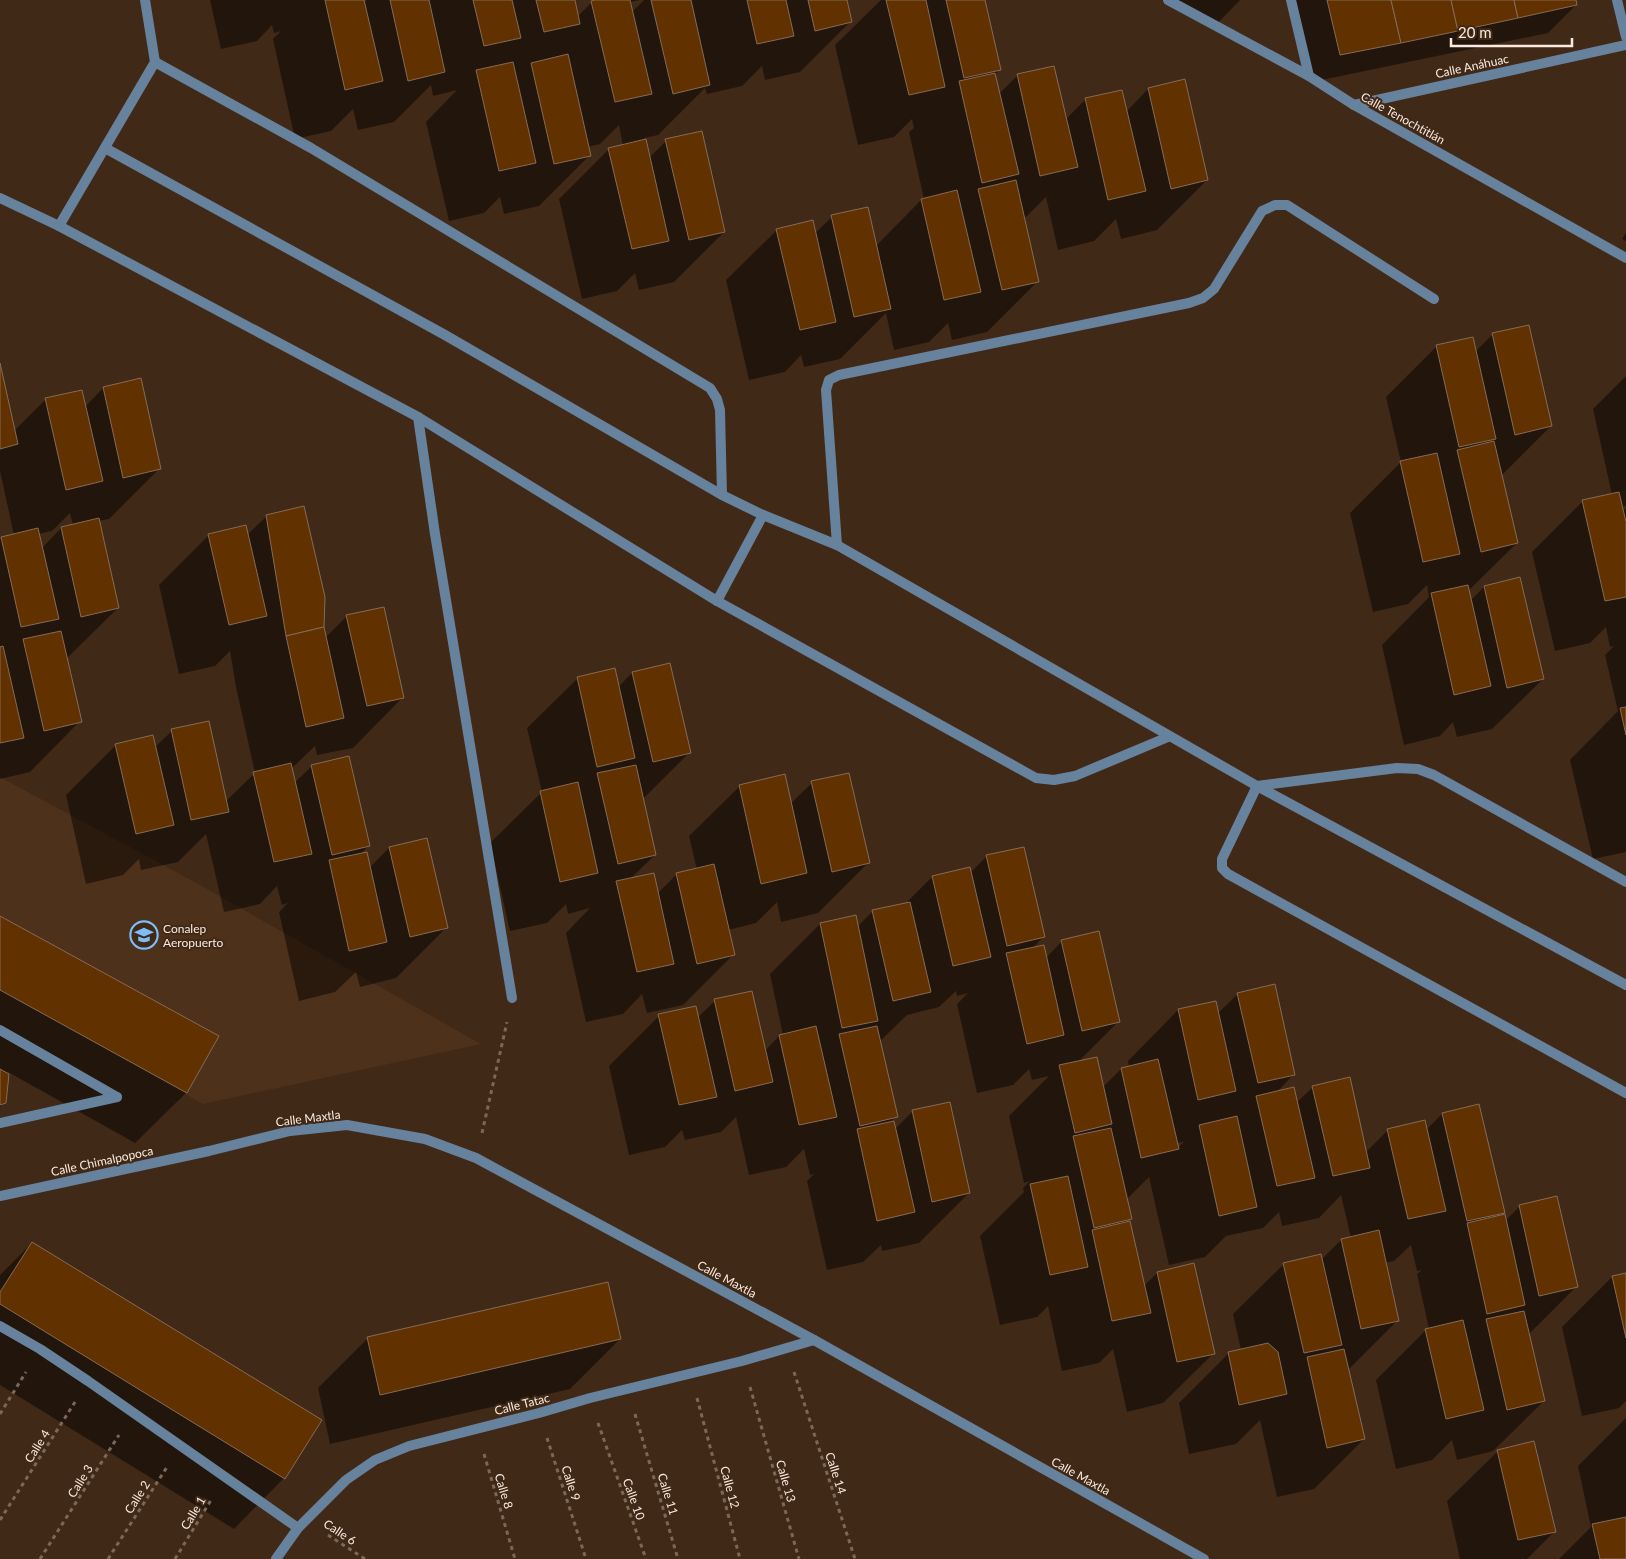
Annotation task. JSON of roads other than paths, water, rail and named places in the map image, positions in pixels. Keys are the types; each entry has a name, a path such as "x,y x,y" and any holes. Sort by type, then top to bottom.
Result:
{"street":[{"path":"60,226 155,62 145,0"},
{"name":"Calle Tenochtitlán","path":"1168,0 1309,76 1354,105 1626,258"},
{"path":"1291,0 1309,76"},
{"path":"1617,0 1626,38"},
{"name":"Calle Anáhuac","path":"1354,105 1626,45"},
{"path":"155,62 310,148 710,388 720,410 722,495"},
{"path":"105,148 445,335 722,495 763,515 837,545 1168,737 1626,985"},
{"path":"0,198 60,226 418,417 717,602 1036,778 1054,780 1075,776 1168,737"},
{"path":"837,545 826,390 830,380 839,375 1189,303 1202,298 1214,289 1262,211 1275,205 1287,205 1434,299"},
{"path":"418,417 435,534 512,998"},
{"path":"717,602 763,515"},
{"path":"1257,786 1397,768 1418,768 1434,775 1626,882"},
{"path":"1257,786 1222,859 1222,868 1228,874 1626,1092"},
{"path":"0,1030 117,1097 0,1124"},
{"name":"Calle Maxtla","path":"209,1151 290,1131 347,1125 425,1139 476,1158 814,1340 1204,1559"},
{"name":"Calle Chimalpopoca","path":"0,1196 209,1151"},
{"path":"0,1326 40,1349 225,1476 302,1524"},
{"name":"Calle Tatac","path":"276,1559 302,1524 346,1480 376,1460 409,1446 590,1398 742,1361 814,1340"}],"place":[{"name":"Conalep Aeropuerto","path":"144,935"}]}
